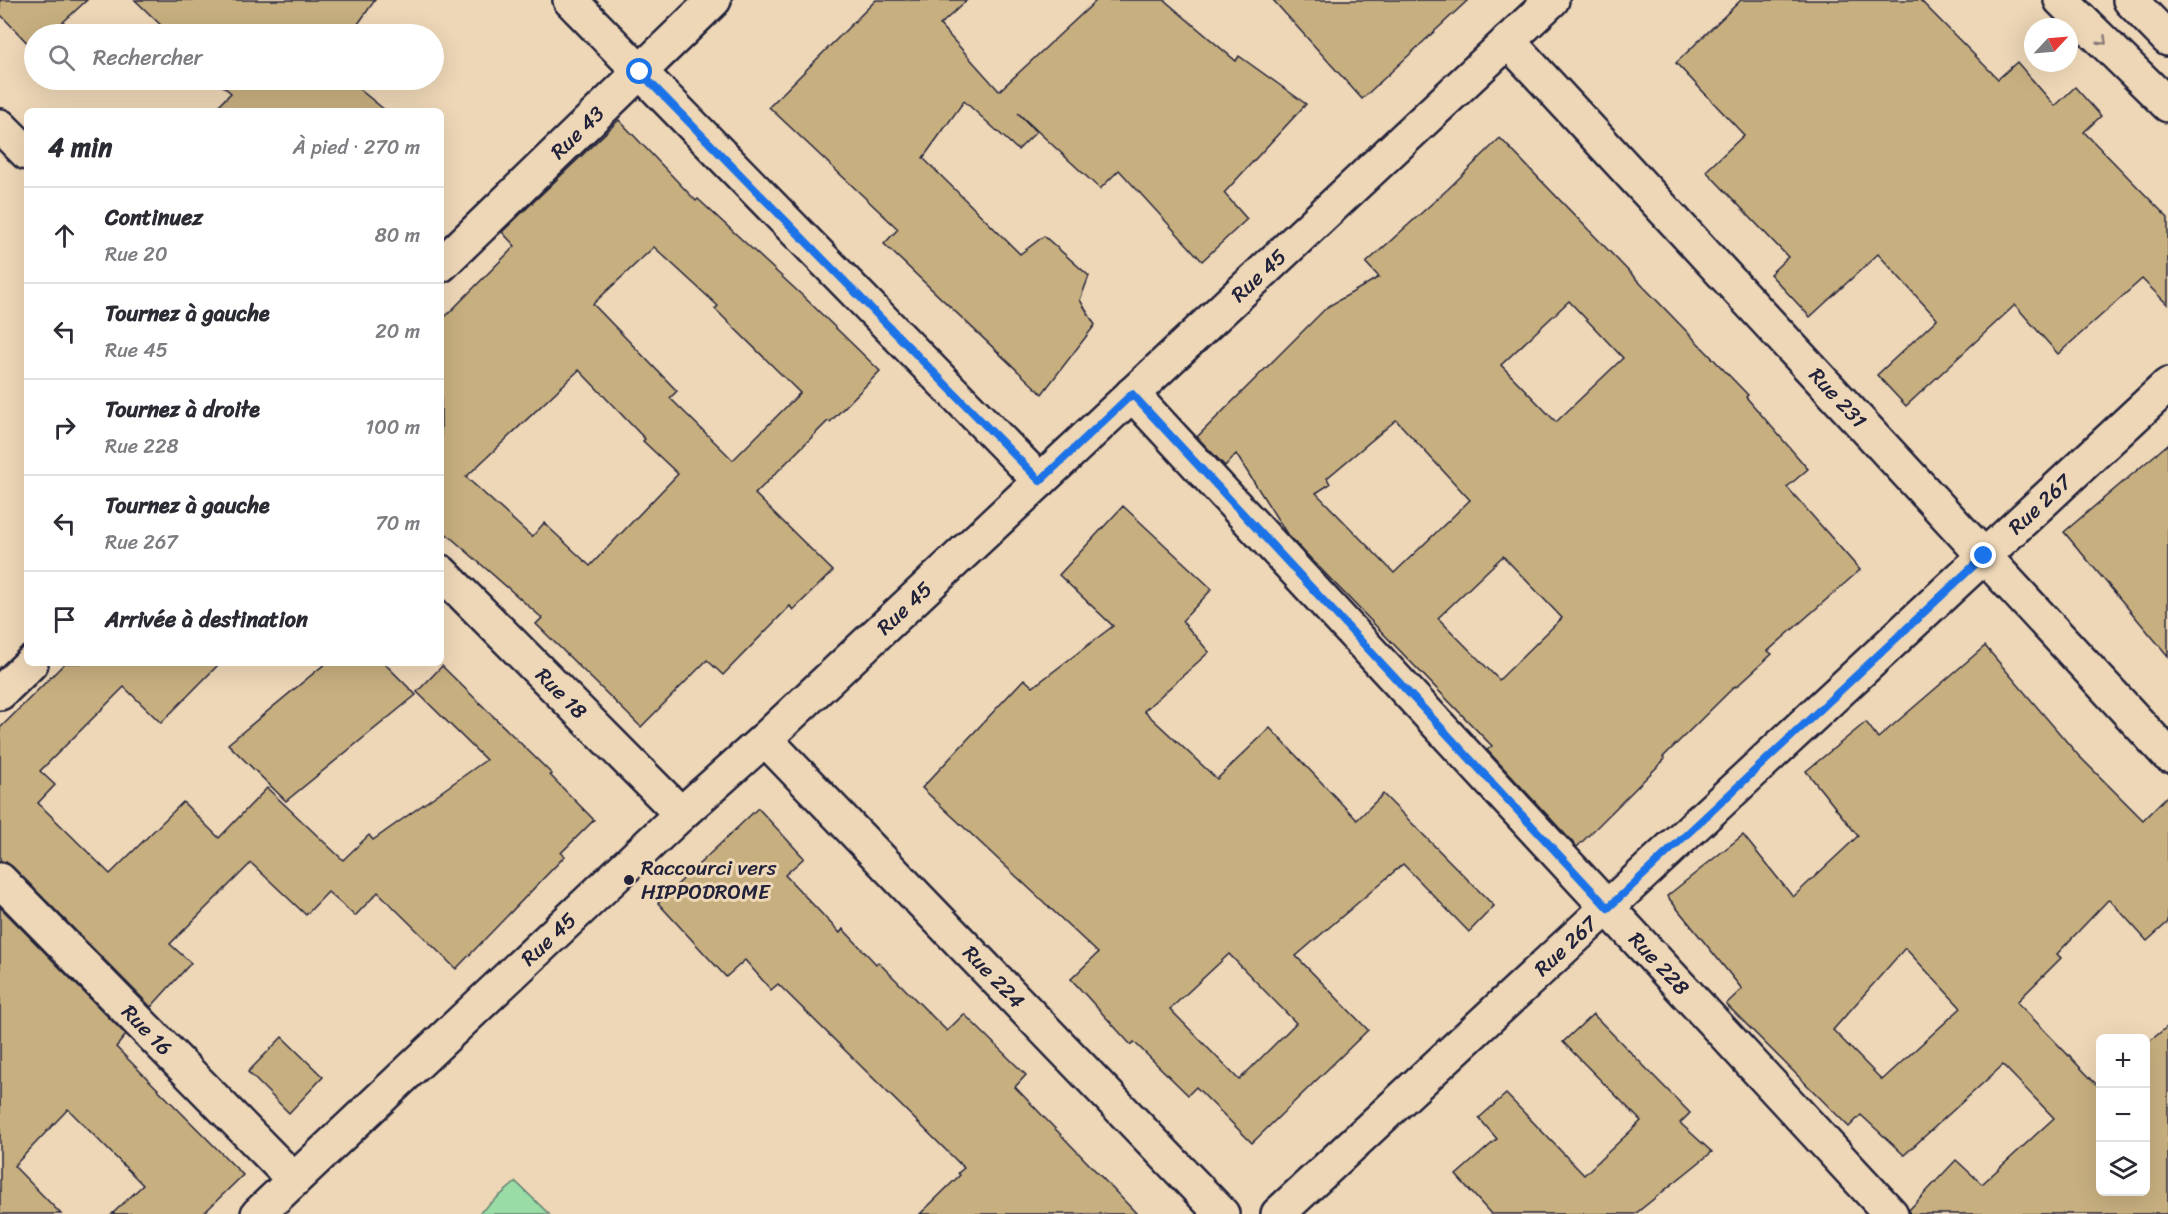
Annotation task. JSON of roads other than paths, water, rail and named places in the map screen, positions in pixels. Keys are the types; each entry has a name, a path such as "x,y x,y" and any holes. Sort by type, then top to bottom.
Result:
{"street":[{"path":"570,0 1040,481"},
{"name":"Rue 43","path":"444,262 714,0"},
{"name":"Rue 45","path":"258,1214 681,814 765,739 1552,0"},
{"path":"2061,0 2168,105"},
{"path":"2130,0 2168,39"},
{"name":"Rue 231","path":"1508,41 2168,755"},
{"path":"0,126 24,150"},
{"name":"Rue 267","path":"1278,1214 2168,385"},
{"name":"Rue 228","path":"1132,394 1891,1214"},
{"name":"Rue 18","path":"444,575 681,814"},
{"path":"0,693 28,666"},
{"name":"Rue 224","path":"765,739 1222,1214"},
{"name":"Rue 16","path":"0,880 294,1180"}],"place":[{"name":"Raccourci vers HIPPODROME","path":"629,880"}]}
